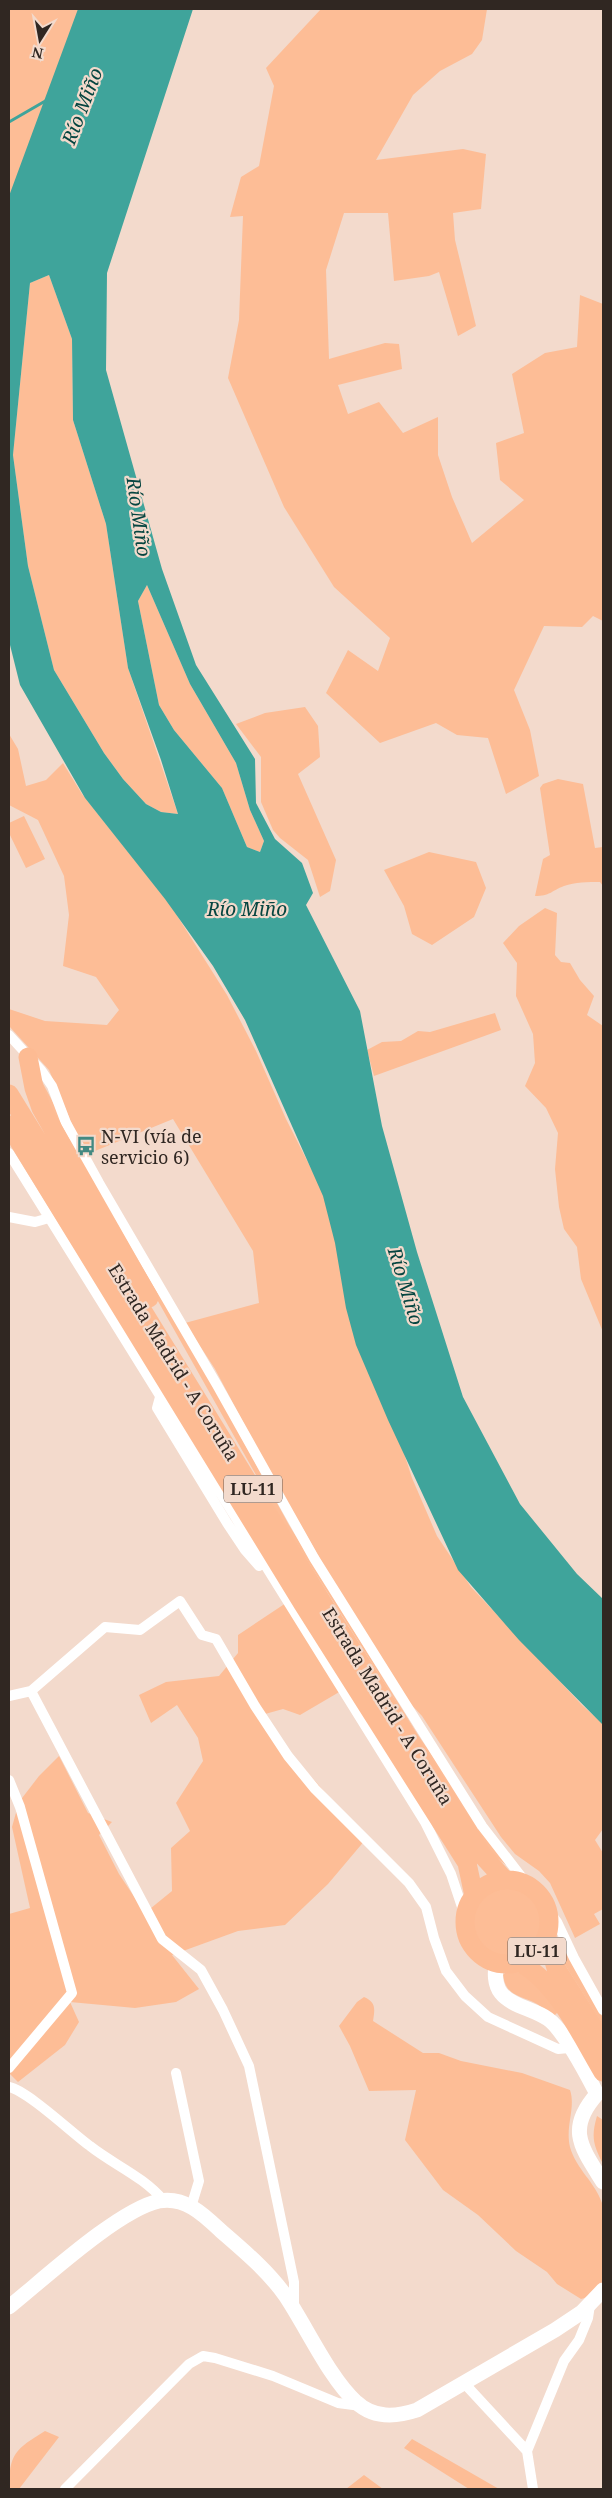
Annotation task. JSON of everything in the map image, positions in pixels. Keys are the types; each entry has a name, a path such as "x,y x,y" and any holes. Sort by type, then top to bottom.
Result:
{"highway":[{"path":"28,1057 34,1088 41,1108 174,1343 248,1481"},
{"name":"Estrada Madrid - A Coruña","path":"9,1094 483,1856 504,1879"},
{"name":"Estrada Madrid - A Coruña","path":"9,1126 303,1604 467,1863 474,1896"},
{"path":"465,1916 474,1896 482,1887 504,1879 527,1884 544,1900 548,1910"},
{"name":"LU-11","path":"465,1916 465,1928 472,1945 485,1958 496,1962 518,1962 536,1953 547,1937 550,1924 548,1910"},
{"name":"LU-11","path":"547,1937 556,1968 603,2042"},
{"name":"LU-11","path":"518,1962 536,1972 556,1996 603,2072"}],"street":[{"path":"9,1035 52,1086 66,1123 94,1174 217,1385 314,1558 482,1826 527,1884"},
{"path":"9,1153 425,1822 451,1874 465,1916"},
{"path":"9,1217 35,1222 49,1218"},
{"path":"9,1696 31,1691 105,1627 140,1630 180,1601 202,1635 216,1639 255,1706 288,1756 315,1789 409,1883 426,1907 434,1938 446,1971 465,1996 488,2017 558,2049 569,2048"},
{"path":"31,1691 162,1939 202,1970 249,2066 294,2282 294,2309"},
{"path":"9,1780 20,1807 72,1993 9,2068"},
{"path":"548,1910 603,2010"},
{"path":"496,1962 496,1985 501,1993 510,2000 536,2011 550,2021 600,2099 582,2112 578,2123 585,2153 603,2182"},
{"path":"176,2073 199,2181 191,2207"},
{"path":"9,2087 52,2115 91,2147 152,2187 164,2200"},
{"path":"9,2307 94,2238 136,2210 164,2200 178,2201 204,2215 254,2259 294,2309 336,2376 356,2402 382,2415 399,2416 417,2410 555,2330 590,2305 603,2290"},
{"path":"533,2489 527,2451 564,2361 579,2340 588,2318 590,2305"},
{"path":"65,2489 189,2364 203,2356 216,2358 273,2376 338,2403 362,2406"},
{"path":"464,2383 527,2451"}],"shaded area":[{"path":"9,9 90,9 9,240"},
{"path":"321,9 487,9 482,40 472,54 440,71 413,95 376,160 463,149 486,154 481,209 453,213 455,240 476,326 458,336 439,272 429,276 394,281 388,213 344,213 326,270 329,359 385,343 399,344 402,369 338,385 348,414 379,402 403,433 438,417 438,455 452,497 472,543 524,500 500,480 496,443 524,433 512,374 545,353 577,347 580,295 603,304 603,621 593,616 582,627 544,626 514,690 530,730 539,776 506,794 488,738 457,735 436,723 380,743 326,693 348,650 378,671 390,638 334,587 284,507 228,378 239,320 243,216 230,217 241,177 259,166 274,86 266,68"},
{"path":"49,275 72,339 73,420 106,524 128,668 178,814 161,812 146,804 123,779 104,753 54,670 28,566 13,455 30,283"},
{"path":"147,585 190,684 236,763 250,810 264,841 260,852 247,847 222,788 174,730 159,705 138,601"},
{"path":"305,707 318,726 320,757 298,774 336,860 330,891 320,897 308,860 280,838 273,830 261,802 261,757 236,724 265,713"},
{"path":"9,734 18,749 26,786 46,780 63,763 82,794 171,906 227,995 256,1051 286,1119 326,1198 353,1296 412,1478 437,1536 471,1587 582,1705 603,1724 603,1829 595,1840 603,1853 603,1909 594,1914 600,1924 575,1938 550,1883 539,1871 515,1854 501,1837 422,1716 404,1697 349,1609 261,1456 215,1369 185,1323 259,1303 253,1251 173,1119 90,1153 75,1131 49,1070 9,1026 9,1009 45,1021 107,1025 119,1010 96,977 63,966 69,915 64,876 38,820 9,805"},
{"path":"558,779 583,784 595,848 603,847 603,886 600,882 577,883 564,886 547,894 535,896 543,859 550,855 540,788 543,784"},
{"path":"24,816 45,859 26,868 9,833 9,823"},
{"path":"429,852 476,862 486,888 474,917 432,945 412,934 404,906 384,870"},
{"path":"545,908 557,913 555,955 561,962 570,963 580,980 594,996 587,1015 603,1026 603,1332 581,1279 577,1247 564,1229 559,1207 555,1169 558,1133 546,1108 525,1086 535,1063 533,1034 516,996 517,963 503,943 519,926"},
{"path":"495,1013 501,1030 374,1076 367,1050 382,1042 401,1041 418,1031 430,1032"},
{"path":"40,1078 134,1254 194,1351 289,1525 418,1735 507,1863 506,1865 492,1854 278,1514 119,1232 48,1111"},
{"path":"286,1603 341,1691 300,1715 283,1709 258,1716 366,1839 328,1884 285,1925 238,1931 172,1955 199,1989 176,2002 135,2008 70,2002 79,2022 65,2045 18,2082 9,2073 9,1914 30,1908 12,1827 19,1802 39,1776 59,1756 88,1813 112,1822 99,1835 119,1874 145,1913 172,1891 171,1848 190,1831 176,1803 203,1761 198,1738 177,1705 151,1723 139,1695 166,1682 219,1676 238,1653 238,1635"},
{"path":"507,1886 520,1889 532,1896 539,1908 542,1921 539,1934 532,1946 520,1953 507,1956 494,1953 482,1946 475,1934 472,1921 475,1908 482,1896 494,1889"},
{"path":"558,1938 603,2018 603,2025 562,1960"},
{"path":"507,1971 518,1972 533,1978 543,1989 558,2012 554,2016 537,2004 515,1994 507,1988 503,1975"},
{"path":"364,1997 371,2001 374,2006 373,2021 423,2053 439,2053 461,2061 522,2073 570,2090 572,2104 569,2132 570,2147 577,2162 599,2195 603,2208 604,2274 602,2284 595,2292 581,2299 557,2284 547,2272 516,2251 478,2215 443,2190 405,2140 416,2090 369,2091 350,2046 339,2026 357,2002"},
{"path":"597,2116 603,2120 603,2164 594,2140"},
{"path":"45,2431 59,2437 19,2489 9,2489 9,2477 16,2453"},
{"path":"412,2439 499,2489 469,2489 404,2448"},
{"path":"364,2475 383,2489 346,2489"}],"water":[{"name":"Río Miño","path":"78,9 193,9 107,273 106,370 162,569 196,665 255,759 256,803 275,839 302,863 313,893 306,905 360,1011 382,1126 417,1252 463,1397 520,1504 577,1574 603,1599 603,1725 519,1640 458,1570 388,1420 356,1345 346,1308 335,1243 323,1196 245,1020 213,966 165,899 85,798 20,685 9,641 9,196","holes":["49,275 72,339 73,420 106,524 128,668 178,814 161,812 146,804 123,779 104,753 54,670 28,566 13,455 30,283","147,585 190,684 236,763 250,810 264,841 260,852 247,847 222,788 174,730 159,705 138,601"]}],"waterway":[{"path":"9,122 47,100"}],"place":[{"name":"N-VI (vía de servicio 6)","path":"86,1146"}]}
